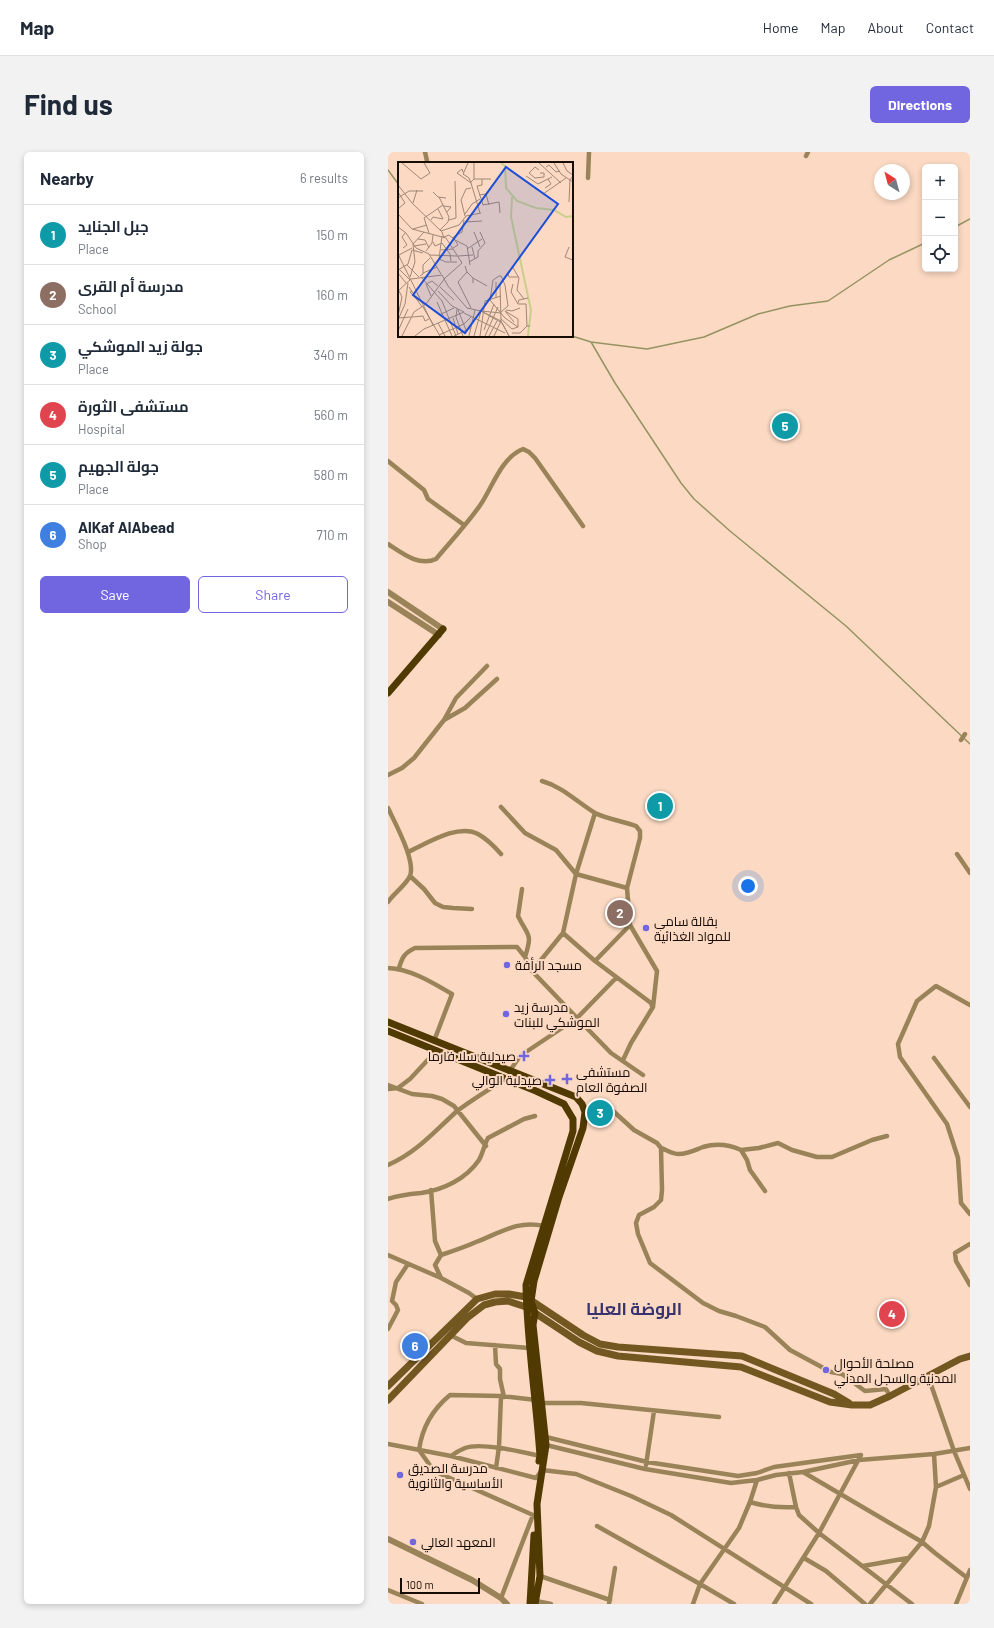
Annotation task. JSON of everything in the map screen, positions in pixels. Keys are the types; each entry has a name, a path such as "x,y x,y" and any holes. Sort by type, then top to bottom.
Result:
{"main road":[{"path":"388,693 441,632"},
{"path":"388,1022 576,1098 585,1112 583,1128 559,1197 526,1307 530,1348 546,1441 537,1504 540,1576 534,1603"},
{"path":"388,1031 536,1091 564,1104 573,1119 573,1131 526,1285 529,1299 535,1313 533,1325 539,1402 540,1456 536,1478 534,1603"},
{"path":"388,1386 477,1299 495,1294 509,1294 529,1299 582,1335 600,1344 618,1347 742,1356 834,1394 852,1405"},
{"path":"388,1400 468,1318 484,1305 508,1301 526,1307 579,1342 597,1351 618,1356 741,1367 830,1402 852,1405 870,1405 960,1359 970,1356"}],"street":[{"path":"425,152 427,161"},
{"path":"588,178 589,152"},
{"path":"388,544 419,561 428,562 436,559 481,505 508,459 515,452 523,449 535,458 583,526"},
{"path":"388,461 424,490 428,499 464,525"},
{"path":"388,592 441,632"},
{"path":"388,602 441,632"},
{"path":"388,775 402,768 414,758 444,720 456,698 488,666"},
{"path":"444,720 465,708 498,679"},
{"path":"961,740 965,734"},
{"path":"542,781 553,784 595,813 636,826 640,831 640,838 627,888 630,925 657,971 653,1007 631,1043 624,1060"},
{"path":"388,808 408,852 411,871 410,876 388,902"},
{"path":"501,808 525,833 556,850 576,874 627,888"},
{"path":"532,970 562,933 576,874 595,813"},
{"path":"408,852 447,833 462,831 476,833 489,841 500,854"},
{"path":"957,854 970,873"},
{"path":"410,876 435,902 443,907 472,908"},
{"path":"522,889 518,916 527,929 530,942 525,957"},
{"path":"595,961 630,925"},
{"path":"562,933 616,978 651,1003 653,1007"},
{"path":"399,968 403,956 408,951 415,948 517,947 525,957 532,970 611,1053 624,1060 643,1075"},
{"path":"388,968 399,968 431,982 452,994 434,1041"},
{"path":"509,1072 520,1056 577,1018 616,978"},
{"path":"970,1005 936,986 917,1001 898,1044 900,1057 947,1124 958,1158 961,1203 970,1214"},
{"path":"388,1090 398,1088 410,1079 437,1050"},
{"path":"934,1058 970,1107"},
{"path":"388,1165 400,1160 425,1143 458,1112 505,1079"},
{"path":"388,1084 412,1094 442,1098 454,1106 486,1146"},
{"path":"612,1110 634,1130 657,1143 661,1148 677,1154 686,1153 705,1146 713,1145 720,1145 741,1150 759,1148 778,1143 792,1150 817,1157 832,1157 872,1140 887,1136"},
{"path":"388,1199 409,1193 422,1193 462,1178 470,1171 479,1159 486,1146 488,1138 493,1134 524,1119 534,1116"},
{"path":"661,1148 662,1190 660,1200 654,1206 639,1215 636,1223 638,1234 650,1263 703,1303 719,1311 765,1327 790,1350 831,1372 842,1374 865,1391 886,1389 890,1396"},
{"path":"741,1150 747,1160 750,1170 765,1191"},
{"path":"431,1190 435,1240 441,1255"},
{"path":"441,1278 435,1265 441,1255 474,1244 509,1227 532,1223 544,1226"},
{"path":"970,1244 955,1253 956,1261 970,1285"},
{"path":"388,1255 441,1278 477,1299"},
{"path":"388,1328 392,1324 398,1310 396,1305 390,1303 396,1282 408,1264"},
{"path":"450,1335 466,1342 530,1348"},
{"path":"495,1345 496,1364 500,1369 502,1397 500,1448 496,1468"},
{"path":"928,1376 954,1451 970,1489"},
{"path":"501,1598 533,1516 434,1471 419,1450 420,1437 423,1429 431,1415 448,1396 502,1397 539,1402 581,1403 719,1417"},
{"path":"645,1469 654,1411"},
{"path":"546,1441 645,1469 731,1483 803,1472 859,1460 934,1454 970,1448"},
{"path":"546,1441 647,1462 738,1476 756,1473 774,1467 861,1455 819,1534 774,1604"},
{"path":"388,1444 451,1456 536,1478 542,1470 576,1474 631,1496 671,1515 785,1586 811,1604"},
{"path":"451,1456 464,1448 470,1447 500,1448 540,1456"},
{"path":"870,1604 922,1542 929,1526 936,1487 934,1454"},
{"path":"803,1472 922,1542 966,1577"},
{"path":"789,1473 799,1515 819,1534 912,1604"},
{"path":"936,1487 964,1475"},
{"path":"693,1604 700,1584 739,1528 757,1480"},
{"path":"750,1502 767,1507 796,1507"},
{"path":"597,1526 734,1604"},
{"path":"388,1538 472,1580 501,1598 507,1604"},
{"path":"804,1558 826,1571 865,1604"},
{"path":"863,1566 908,1558"},
{"path":"540,1576 610,1602 615,1568"},
{"path":"956,1604 970,1570"},
{"path":"388,1590 422,1604"},
{"path":"534,1603 551,1604"}],"waterway":[{"path":"388,170 398,184"},
{"path":"958,225 970,219"},
{"path":"573,336 591,342 647,349 704,337 758,314 790,306 828,301 889,260 922,244"},
{"path":"591,342 615,383 681,483 694,499 730,531 846,626 970,744"}],"place":[{"name":"جولة الجهيم","path":"785,426"},
{"name":"جبل الجنايد","path":"660,806"},
{"name":"مدرسة أم القرى","path":"620,913"},
{"name":"بقالة سامي للمواد الغذائية","path":"646,928"},
{"name":"مسجد الرأفة","path":"507,965"},
{"name":"مدرسة زيد الموشكي للبنات","path":"506,1014"},
{"name":"صيدلية سلا فارما","path":"524,1056"},
{"name":"مستشفى الصفوة العام","path":"567,1079"},
{"name":"صيدلية الوالي","path":"550,1080"},
{"name":"جولة زيد الموشكي","path":"600,1113"},
{"name":"مستشفى الثورة","path":"892,1314"},
{"name":"AlKaf AlAbead","path":"415,1346"},
{"name":"مصلحة الأحوال المدنية والسجل المدني","path":"826,1370"},
{"name":"مدرسة الصديق الأساسية والثانوية","path":"400,1475"},
{"name":"المعهد العالي","path":"413,1542"}],"district":[{"name":"الروضة العليا","path":"634,1308"}]}
